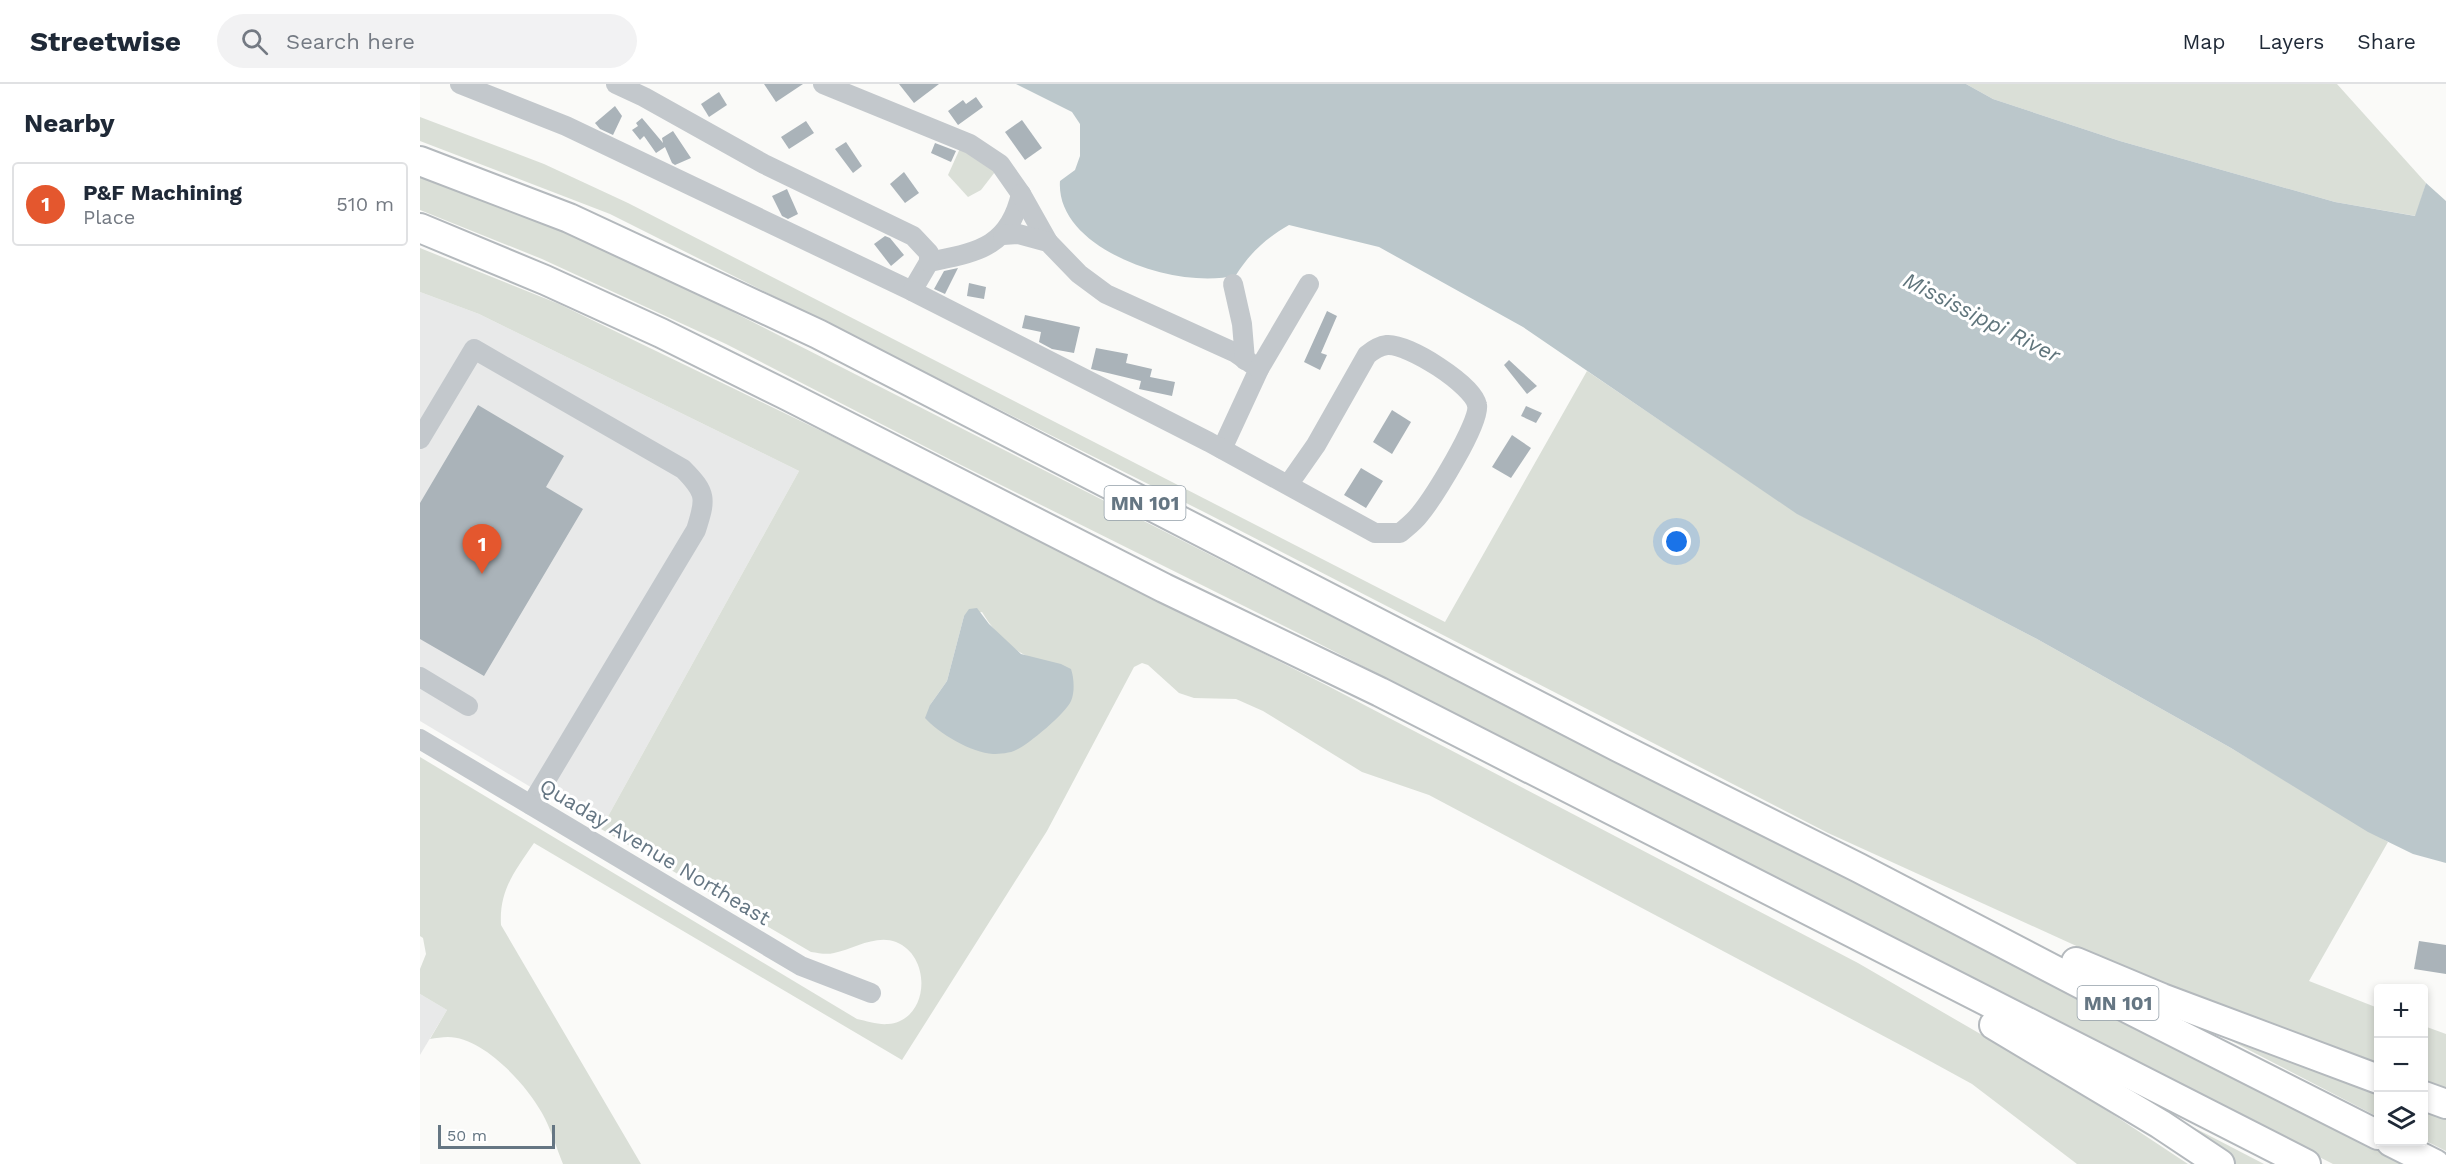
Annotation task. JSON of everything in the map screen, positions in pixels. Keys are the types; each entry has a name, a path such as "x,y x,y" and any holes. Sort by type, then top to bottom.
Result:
{"highway":[{"name":"MN 101","path":"420,161 569,218 818,334 2374,1132"},
{"name":"MN 101","path":"420,228 545,280 661,333 1164,588 1380,692 2306,1164"},
{"path":"1859,868 2162,998 2374,1077"},
{"path":"1829,922 1945,995 2150,1118 2220,1164"},
{"path":"2428,1097 2446,1104"},
{"path":"2399,1146 2435,1164"}],"street":[{"path":"460,84 576,130 912,291 1222,449 1288,485 1375,532 1400,533 1422,513 1471,433 1477,415 1477,403 1470,393 1455,380 1413,351 1387,345 1376,348 1367,356 1316,445 1288,485"},
{"path":"616,84 644,97 764,164 913,236 929,253 929,262 912,291"},
{"path":"823,84 970,144 1000,164 1021,194 1048,242 1080,274 1106,294 1236,353 1252,364"},
{"path":"1003,236 1014,218 1021,194"},
{"path":"929,262 983,249 1003,236 1018,234 1048,242"},
{"path":"1233,284 1252,364"},
{"path":"1222,449 1252,364 1310,284"},
{"path":"420,440 474,350 683,469 699,485 703,508 696,530 531,805"},
{"path":"420,676 468,706"},
{"name":"Quaday Avenue Northeast","path":"420,740 801,966 872,993"}],"shaded area":[{"path":"1966,84 2337,84 2426,183 2416,216 2335,202 2120,141 1993,99"},
{"path":"420,117 544,164 628,203 1445,622 1587,371 1798,514 2037,639 2231,748 2388,842 2309,981 2374,1006 2374,1066 2140,975 1828,833 1206,513 610,214 420,141"},
{"path":"962,144 998,168 981,190 968,197 948,175"},
{"path":"420,175 483,197 617,253 2408,1164 2333,1164 1306,637 951,460 726,344 542,259 420,210"},
{"path":"420,248 559,304 840,440 1328,686 1858,963 2070,1086 2188,1164 2077,1164 1972,1084 1908,1049 1429,795 1362,772 1263,711 1236,699 1194,698 1179,693 1148,665 1142,663 1134,667 1047,831 902,1060 534,843 510,881 503,901 501,925 641,1164 563,1164 551,1132 535,1101 502,1064 489,1053 461,1039 448,1037 430,1039 447,1010 420,994 420,969 426,954 423,938 420,936 420,757 857,1019 884,1024 902,1020 912,1012 918,1001 921,974 908,950 888,940 873,941 831,954 811,952 601,829 799,471 479,314 420,292","holes":["982,612 1001,637 1017,650 1026,656 1045,661 930,705 947,681 964,616"]},
{"path":"420,292 479,314 799,471 601,829 420,721"},
{"path":"420,994 447,1010 420,1055"},
{"path":"2428,1027 2446,1034 2446,1092 2428,1085"},
{"path":"2221,1030 2374,1087 2374,1115 2220,1035"},
{"path":"2428,1106 2446,1113 2446,1151 2428,1142"},
{"path":"2160,1110 2264,1164 2230,1164"}],"water":[{"name":"Mississippi River","path":"1016,84 1966,84 1993,99 2120,141 2335,202 2415,216 2426,183 2446,201 2446,863 2413,854 2368,832 2231,748 2037,639 1797,514 1523,327 1379,247 1289,225 1259,247 1236,275 1212,278 1185,277 1155,271 1099,246 1078,227 1064,206 1060,181 1075,170 1080,156 1080,124 1072,112"},
{"path":"977,608 989,624 1021,654 1061,664 1071,669 1072,673 1074,685 1068,706 1055,720 1022,747 1008,753 993,754 975,750 947,736 925,718 930,705 947,681 964,616 969,609"}],"building":[{"path":"764,84 803,84 776,102"},
{"path":"899,84 939,84 914,103"},
{"path":"719,92 727,105 709,117 701,104"},
{"path":"976,97 983,107 958,125 948,111 963,100 966,104"},
{"path":"615,106 622,116 613,135 600,129 595,123"},
{"path":"642,118 663,143 662,138 673,131 691,158 675,165 665,147 656,153 644,136 640,140 632,130 638,126 636,123"},
{"path":"1022,120 1042,148 1025,160 1005,132"},
{"path":"806,121 814,133 789,149 781,137"},
{"path":"846,142 862,166 853,173 835,149"},
{"path":"935,143 956,151 951,162 931,153"},
{"path":"904,172 919,193 905,203 890,184"},
{"path":"787,189 798,214 788,219 782,216 772,196"},
{"path":"885,236 890,238 904,255 891,266 874,244"},
{"path":"958,268 945,294 934,289 944,271"},
{"path":"969,283 986,287 984,299 967,296"},
{"path":"1327,311 1337,316 1321,353 1327,355 1320,370 1304,362"},
{"path":"1025,315 1080,327 1074,353 1052,349 1039,342 1041,332 1022,328"},
{"path":"1096,348 1128,354 1126,363 1152,369 1150,377 1175,382 1172,396 1139,389 1141,381 1091,369"},
{"path":"1509,360 1537,386 1527,394 1504,365"},
{"path":"478,405 564,456 546,487 583,509 484,676 420,639 420,503"},
{"path":"1526,406 1542,413 1536,423 1521,416"},
{"path":"1392,410 1411,422 1392,454 1373,442"},
{"path":"1512,435 1531,448 1511,478 1492,467"},
{"path":"1361,468 1383,481 1366,508 1344,495"},
{"path":"2419,941 2446,945 2446,974 2414,969"}],"place":[{"name":"P&F Machining","path":"482,574"}]}
